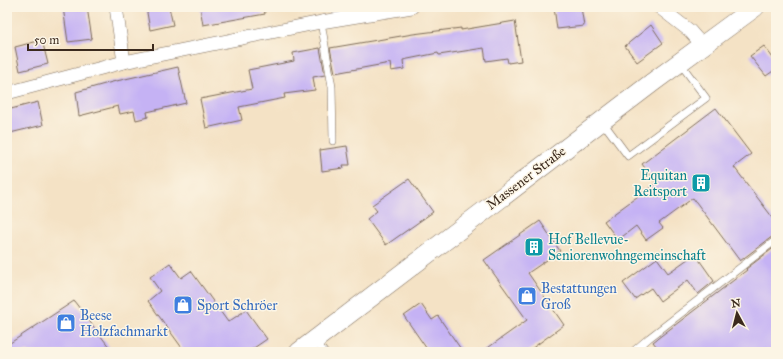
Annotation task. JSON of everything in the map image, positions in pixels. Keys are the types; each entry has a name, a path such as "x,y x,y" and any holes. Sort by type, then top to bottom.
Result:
{"main road":[{"name":"Massener Straße","path":"299,352 319,346 602,121 755,7"}],"street":[{"path":"116,7 124,62"},
{"path":"7,93 124,62 321,22 412,7"},
{"path":"659,7 690,30 703,46"}],"lane":[{"path":"321,22 332,87 333,141"},
{"path":"602,121 628,156 706,98 680,63"},
{"path":"635,350 776,240"}],"building":[{"path":"63,7 87,7 92,39 68,42"},
{"path":"146,7 169,7 173,25 150,30"},
{"path":"200,7 264,7 265,14 203,25"},
{"path":"554,7 581,7 584,26 557,29"},
{"path":"515,21 521,61 508,63 507,58 486,61 484,48 439,55 438,53 403,60 404,69 391,71 390,63 335,73 330,48 413,34 461,28 461,30"},
{"path":"651,25 663,43 637,62 625,46"},
{"path":"42,40 48,64 20,71 15,47"},
{"path":"764,46 776,62 776,69 766,76 750,56"},
{"path":"320,48 325,75 313,77 315,90 284,94 285,98 239,107 242,120 206,128 200,99 252,89 248,70 294,61 293,53"},
{"path":"178,67 186,103 147,112 148,117 136,120 134,111 120,114 118,106 79,116 76,92"},
{"path":"38,102 43,125 10,133 7,121 7,110"},
{"name":"Equitan Reitsport","path":"716,108 751,154 734,167 776,222 776,235 740,261 693,198 659,223 663,228 646,240 636,226 618,240 604,221 656,183 642,164"},
{"path":"347,146 350,165 343,165 344,168 322,171 320,150"},
{"path":"409,179 433,212 386,245 367,219 377,211 372,205"},
{"name":"Bestattungen Groß","path":"540,221 560,251 528,273 564,325 527,352 482,352 527,320 484,260"},
{"path":"776,246 776,352 661,352 653,342"},
{"path":"695,254 714,281 698,294 688,280 660,301 651,288 635,299 623,283 657,258 668,273"},
{"name":"Sport Schröer","path":"170,263 181,278 191,271 228,322 246,310 267,339 248,352 185,352 148,301 160,291 150,277"},
{"name":"Beese Holzfachmarkt","path":"74,301 113,352 7,352 7,345"},
{"path":"421,304 432,320 438,316 463,352 429,352 404,316"}],"place":[{"name":"Equitan Reitsport","path":"701,183"},
{"name":"Hof Bellevue- Seniorenwohngemeinschaft","path":"534,247"},
{"name":"Bestattungen Groß","path":"527,296"},
{"name":"Sport Schröer","path":"183,305"},
{"name":"Beese Holzfachmarkt","path":"66,323"}]}
